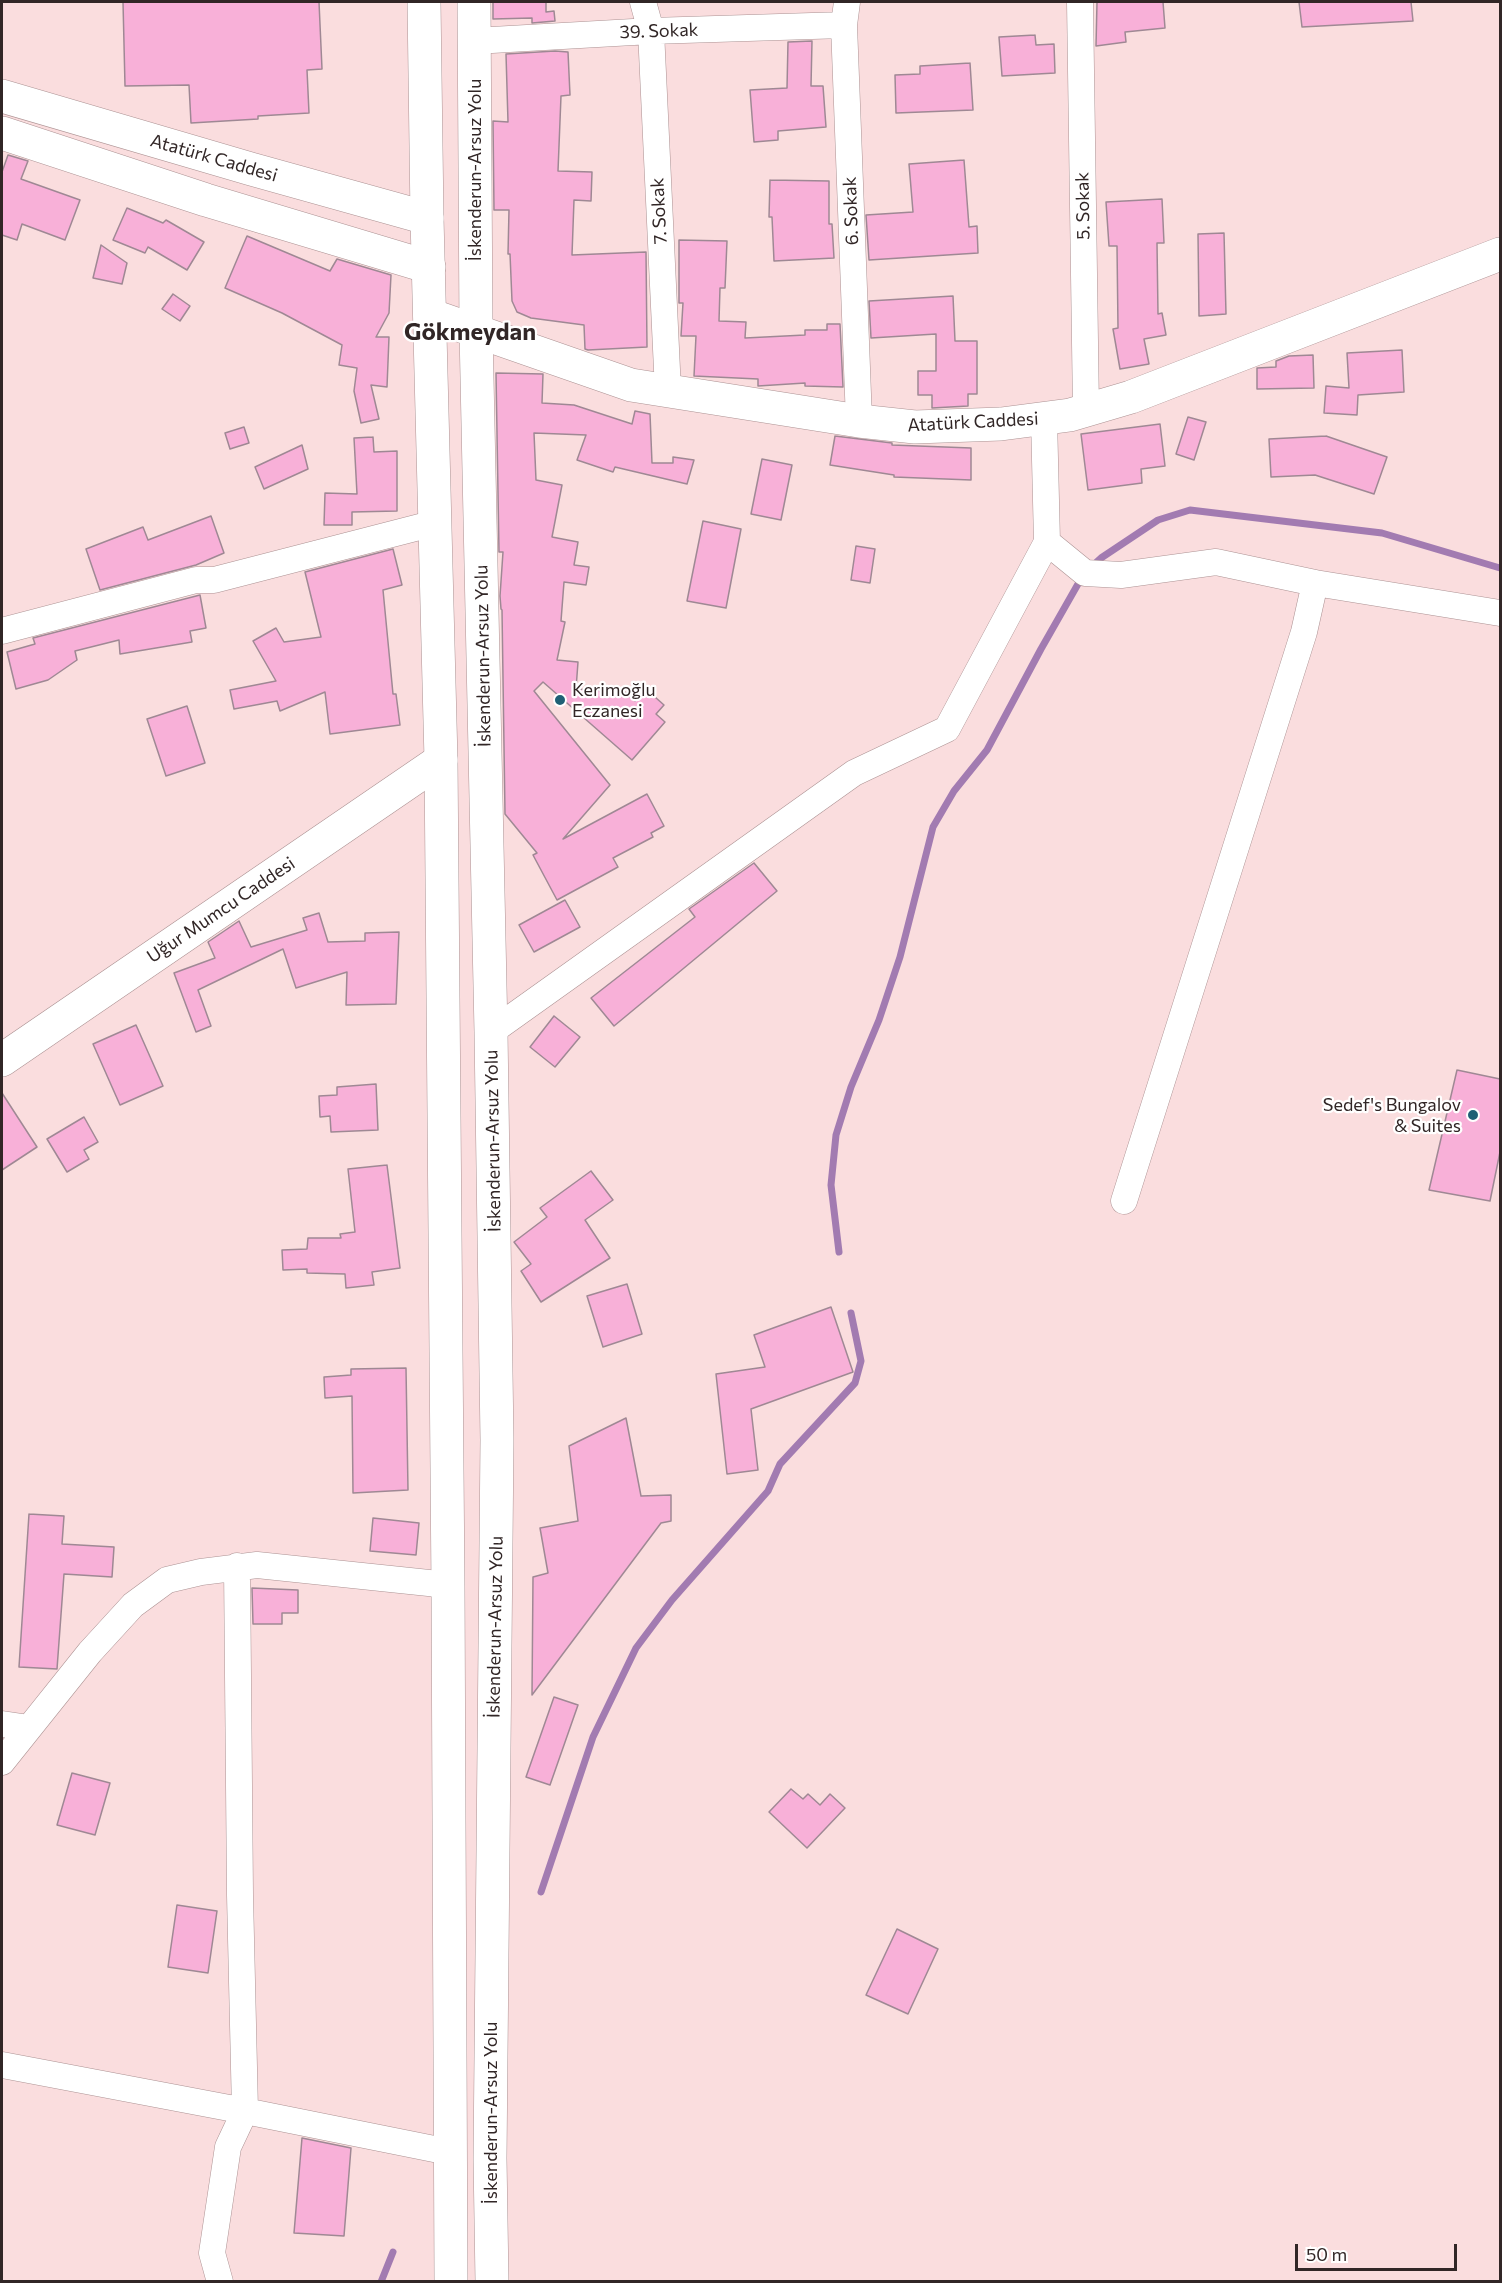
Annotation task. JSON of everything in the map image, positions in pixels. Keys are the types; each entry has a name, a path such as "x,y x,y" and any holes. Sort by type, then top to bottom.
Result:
{"main road":[{"path":"424,2 427,218 441,760 451,2282"},
{"name":"İskenderun-Arsuz Yolu","path":"474,2 476,331 497,1440 490,2158 492,2282"},
{"name":"Atatürk Caddesi","path":"2,96 427,218"},
{"path":"2,133 206,200 429,267"},
{"name":"Atatürk Caddesi","path":"430,315 631,385 859,421 915,427 1001,424 1070,415 1131,397 1500,254"},
{"name":"Uğur Mumcu Caddesi","path":"2,1060 441,760"}],"street":[{"name":"7. Sokak","path":"643,2 651,31 668,391"},
{"name":"5. Sokak","path":"1080,2 1086,410"},
{"name":"39. Sokak","path":"474,41 651,31 846,13"},
{"name":"6. Sokak","path":"846,13 859,421"},
{"path":"491,1032 854,773 947,729 1047,542 1044,418"},
{"path":"2,631 196,580 214,580 435,523"},
{"path":"1047,542 1085,573 1121,575 1216,562 1315,583 1500,613"},
{"path":"1124,1201 1304,632 1315,583"},
{"path":"2,1762 90,1652 133,1605 167,1580 237,1566 257,1565 448,1585"},
{"path":"220,2282 212,2253 228,2147 245,2111 240,1895 237,1566"},
{"path":"2,1724 28,1728"},
{"path":"2,2065 449,2152"}],"building":[{"path":"123,2 319,2 322,69 307,70 309,113 191,123 189,85 125,86"},
{"path":"493,2 546,2 546,12 554,11 555,21 532,23 532,18 493,19"},
{"path":"1097,2 1163,2 1165,28 1125,32 1126,42 1096,46"},
{"path":"1299,2 1411,2 1413,21 1302,27"},
{"path":"1035,35 1036,45 1054,44 1055,73 1002,76 999,37"},
{"path":"812,41 811,86 823,86 826,127 778,131 778,140 754,142 750,90 787,88 788,42"},
{"path":"568,52 570,95 561,96 558,171 592,172 591,201 574,200 572,255 646,252 647,347 585,349 584,325 531,318 517,312 512,301 510,254 508,254 509,210 494,210 493,121 508,122 506,54"},
{"path":"970,63 973,110 896,113 895,75 920,74 920,66"},
{"path":"8,155 28,161 21,179 80,200 65,240 22,224 17,240 2,235 2,172"},
{"path":"964,160 969,227 977,226 978,253 869,260 866,215 913,212 909,164"},
{"path":"770,180 829,181 829,224 832,224 834,258 774,261 772,217 769,217"},
{"path":"1162,199 1164,243 1157,243 1158,314 1162,313 1166,335 1144,339 1149,364 1120,369 1113,329 1118,328 1117,246 1109,246 1106,202"},
{"path":"127,208 163,223 166,220 204,242 187,270 148,247 145,253 113,240"},
{"path":"1224,233 1226,314 1199,316 1198,234"},
{"path":"247,236 330,271 337,259 391,275 389,313 376,337 389,337 387,387 371,385 379,419 361,423 354,391 357,368 339,365 342,345 282,313 225,288"},
{"path":"679,240 727,241 725,288 720,288 719,321 746,322 745,338 805,335 805,330 827,330 827,324 840,324 843,387 805,386 805,383 758,386 758,379 694,376 696,336 681,336 683,303 679,303"},
{"path":"101,245 127,263 122,284 93,278"},
{"path":"173,294 190,306 180,321 162,309"},
{"path":"953,296 955,341 977,341 977,394 968,394 968,406 932,408 932,395 918,395 918,371 936,371 936,334 871,338 869,301"},
{"path":"1402,350 1404,392 1358,395 1357,415 1324,413 1326,386 1349,388 1347,353"},
{"path":"1313,355 1314,388 1257,389 1257,368 1276,367 1276,361 1289,356"},
{"path":"496,373 543,374 542,403 574,405 632,424 635,411 650,414 652,463 673,463 673,457 694,460 687,484 615,467 613,472 577,460 586,435 534,433 536,480 562,485 552,537 578,542 574,565 589,567 586,585 564,582 561,621 565,622 557,660 578,662 576,689 625,692 635,701 646,689 664,705 656,714 665,722 632,760 543,682 534,691 610,785 563,839 647,794 664,826 651,833 653,837 613,858 618,867 557,900 533,855 537,853 505,814 500,596 503,552 499,552"},
{"path":"1188,417 1206,422 1194,460 1176,454"},
{"path":"1160,424 1165,466 1141,469 1142,483 1088,490 1081,434"},
{"path":"244,427 249,443 230,449 225,433"},
{"path":"835,436 892,443 892,445 971,448 971,480 894,477 894,475 830,465"},
{"path":"1326,436 1387,457 1374,494 1315,475 1271,477 1269,439"},
{"path":"373,437 374,452 397,451 397,511 352,512 352,525 324,525 325,493 357,494 354,438"},
{"path":"302,445 308,469 264,489 255,467"},
{"path":"762,459 792,465 781,520 751,514"},
{"path":"211,516 224,553 196,565 100,590 86,549 143,527 148,540"},
{"path":"703,521 741,529 726,608 687,601"},
{"path":"856,546 875,549 870,583 851,580"},
{"path":"393,549 402,585 383,590 393,694 396,694 400,725 330,734 325,692 280,711 277,701 234,709 230,690 276,681 253,641 276,628 284,642 321,637 305,572"},
{"path":"200,595 206,628 190,631 192,642 120,654 119,640 75,651 77,660 48,680 16,689 7,652 35,644 33,638"},
{"path":"187,706 205,763 166,776 147,719"},
{"path":"754,863 777,891 614,1026 591,998 695,917 689,909"},
{"path":"565,900 580,927 534,952 519,925"},
{"path":"319,913 328,942 365,941 365,933 399,932 396,1004 346,1005 347,972 296,988 283,949 198,990 211,1026 196,1032 174,973 215,958 208,942 239,921 251,947 307,930 303,918"},
{"path":"554,1016 580,1037 555,1067 530,1047"},
{"path":"136,1025 163,1086 120,1105 93,1044"},
{"name":"Sedef's Bungalov & Suites","path":"1457,1070 1500,1079 1500,1152 1490,1201 1429,1190"},
{"path":"376,1084 378,1130 331,1132 330,1116 320,1117 319,1096 337,1095 337,1087"},
{"path":"2,1093 37,1147 2,1170"},
{"path":"84,1117 98,1142 84,1150 89,1159 67,1172 47,1139"},
{"path":"387,1165 400,1268 372,1272 374,1285 346,1288 345,1274 307,1273 307,1269 283,1270 282,1250 307,1249 308,1238 341,1238 340,1234 355,1232 348,1169"},
{"path":"591,1171 613,1200 585,1220 610,1258 541,1302 521,1271 531,1264 514,1242 547,1217 540,1208"},
{"path":"627,1284 642,1334 603,1347 587,1296"},
{"path":"831,1307 853,1372 751,1409 758,1470 727,1474 716,1374 765,1367 754,1335"},
{"path":"406,1368 408,1490 353,1493 352,1396 325,1398 324,1377 351,1375 351,1369"},
{"path":"626,1418 641,1496 671,1495 671,1521 661,1523 532,1695 533,1577 548,1573 540,1528 578,1521 569,1446"},
{"path":"29,1514 64,1516 62,1544 114,1547 112,1577 64,1574 57,1669 19,1667"},
{"path":"373,1518 419,1523 416,1555 370,1551"},
{"path":"252,1588 298,1590 298,1613 282,1613 282,1624 253,1624"},
{"path":"554,1697 578,1705 550,1785 526,1777"},
{"path":"72,1773 110,1783 95,1835 57,1825"},
{"path":"791,1789 803,1799 808,1794 820,1805 830,1794 845,1808 807,1848 769,1812"},
{"path":"177,1905 217,1911 208,1973 168,1967"},
{"path":"897,1929 938,1949 908,2014 866,1995"},
{"path":"302,2138 351,2148 344,2236 294,2233"}],"waterway":[{"path":"1091,567 1158,520 1190,510 1382,533 1500,568"},
{"path":"839,1252 831,1185 836,1135 851,1087 879,1020 900,957 933,827 954,791 987,750 1082,577"},
{"path":"541,1892 593,1737 636,1648 672,1600 768,1491 780,1464 855,1383 861,1361 851,1313"},
{"path":"381,2282 393,2252"}],"place":[{"name":"Kerimoğlu Eczanesi","path":"560,700"},
{"name":"Sedef's Bungalov & Suites","path":"1473,1115"}],"district":[{"name":"Gökmeydan","path":"470,332"}]}
